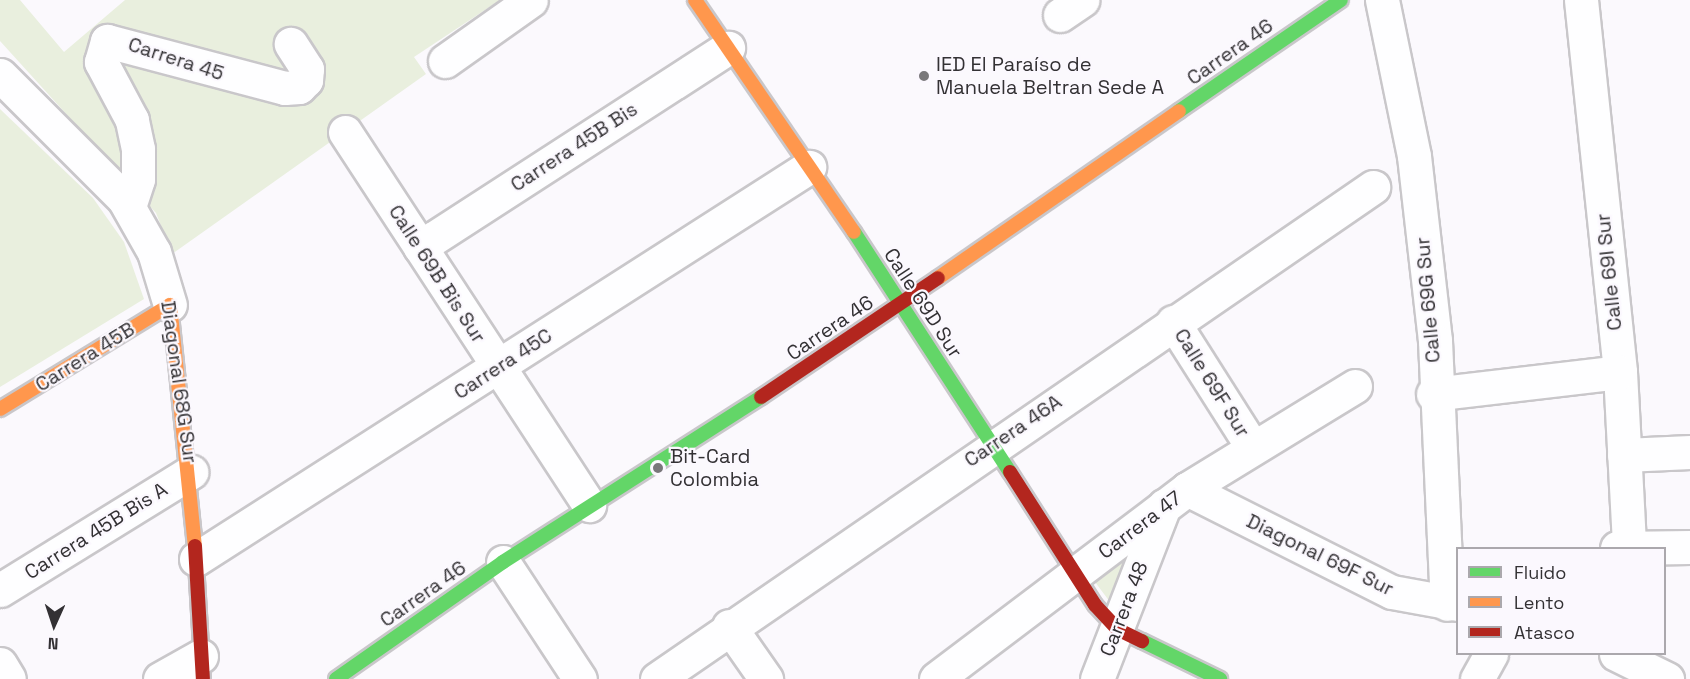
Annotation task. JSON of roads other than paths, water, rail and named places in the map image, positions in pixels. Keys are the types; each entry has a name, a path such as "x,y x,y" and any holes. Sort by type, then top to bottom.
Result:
{"street":[{"path":"445,61 531,0"},
{"name":"Calle 69D Sur","path":"695,0 902,303 1073,575 1117,629"},
{"name":"Carrera 46","path":"336,679 503,562 902,303 1341,0"},
{"name":"Calle 69G Sur","path":"1382,0 1414,156 1435,341 1433,394 1452,604"},
{"name":"Calle 69I Sur","path":"1581,0 1620,372 1624,455 1623,547"},
{"name":"Carrera 45","path":"129,207 138,179 138,149 128,110 101,62 107,41 285,88 299,87 306,80 307,69 291,44"},
{"name":"Carrera 45B Bis","path":"420,247 728,48"},
{"name":"Diagonal 68G Sur","path":"0,75 129,207 154,252 170,305 191,472 202,667"},
{"name":"Calle 69B Bis Sur","path":"345,132 590,505"},
{"name":"Carrera 45C","path":"196,559 809,167"},
{"name":"Carrera 46A","path":"657,679 729,626 1373,187"},
{"name":"Carrera 45B","path":"0,409 170,305"},
{"name":"Calle 69F Sur","path":"1173,322 1251,445"},
{"path":"1433,394 1620,372"},
{"name":"Carrera 47","path":"936,679 1175,498 1251,445 1355,386"},
{"path":"1624,455 1690,452"},
{"name":"Carrera 45B Bis A","path":"0,590 191,472"},
{"name":"Diagonal 69F Sur","path":"1175,498 1392,592 1452,604"},
{"name":"Carrera 48","path":"1097,679 1175,498"},
{"path":"1623,547 1690,547"},
{"path":"503,562 580,679"},
{"path":"729,626 766,679"},
{"path":"1117,629 1221,679"},
{"path":"1477,679 1490,655"},
{"path":"1618,655 1667,679"},
{"path":"0,664 9,679"},
{"path":"160,679 202,667"}],"place":[{"name":"IED El Paraíso de Manuela Beltran Sede A","path":"924,76"},
{"name":"Bit-Card Colombia","path":"658,468"}]}
